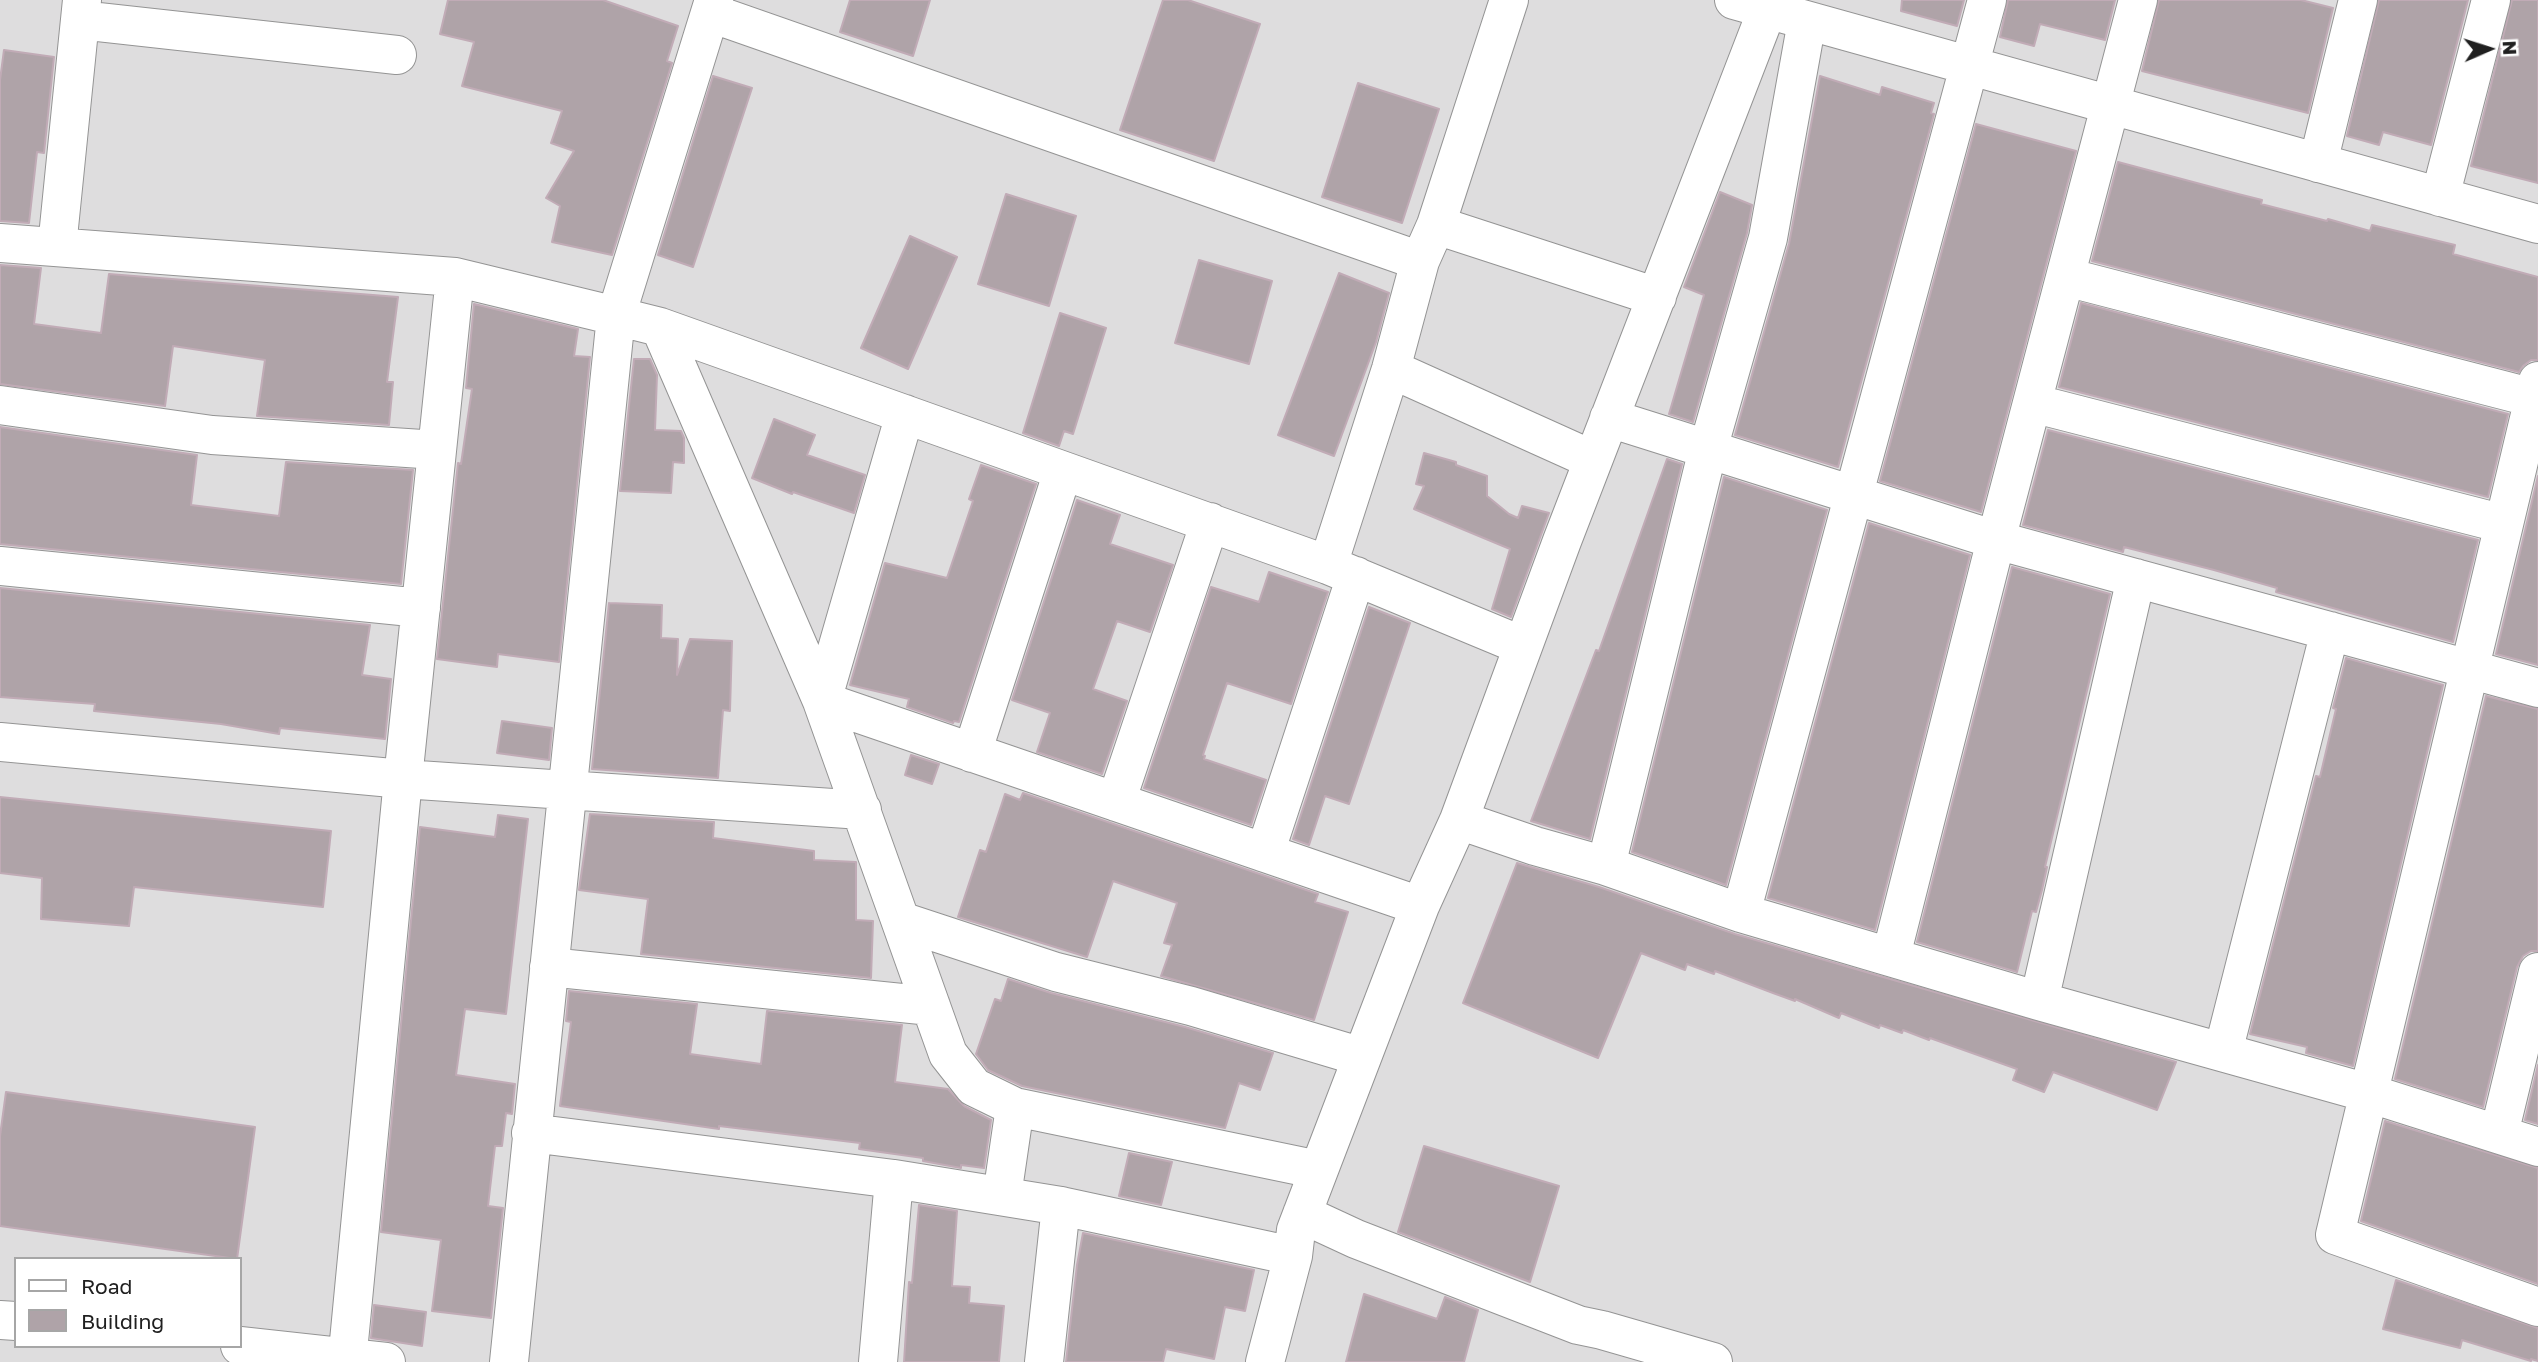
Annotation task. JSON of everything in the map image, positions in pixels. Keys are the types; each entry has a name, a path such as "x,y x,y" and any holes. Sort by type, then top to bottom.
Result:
{"street":[{"path":"1265,853 1342,571 1420,261 1436,225 1509,0"},
{"path":"1741,913 1987,0"},
{"path":"1891,956 1996,540 2138,0"},
{"path":"2318,163 2357,0"},
{"path":"2440,197 2491,0"},
{"path":"1265,1362 1293,1256 1296,1230 1420,906 1459,820 1592,460 1657,297 1757,3 1807,21 2538,224"},
{"path":"509,1362 616,316 712,6 1420,261"},
{"path":"57,247 81,10 397,55"},
{"path":"1606,866 1709,449 1768,238 1807,21"},
{"path":"1436,225 1657,297"},
{"path":"0,243 455,277 660,327 1210,522 1342,571 1523,646"},
{"path":"347,1360 455,277"},
{"path":"2066,277 2536,389 2335,1235 2538,1307"},
{"path":"660,327 822,701 948,1054 974,1087 1015,1107 1319,1170"},
{"path":"1391,369 1592,460"},
{"path":"2032,403 2504,524"},
{"path":"0,405 212,435 437,450"},
{"path":"822,701 905,414"},
{"path":"1609,418 1996,540 2538,688"},
{"path":"972,753 1063,471"},
{"path":"1116,802 1210,522"},
{"path":"0,566 421,608"},
{"path":"2039,1001 2136,578"},
{"path":"2223,1052 2330,631"},
{"path":"822,701 1420,906"},
{"path":"0,742 403,779 862,810"},
{"path":"1459,820 1535,846 1606,866 1741,913 2039,1001 2368,1093 2538,1147"},
{"path":"901,921 1056,972 1191,1006 1362,1057"},
{"path":"549,967 931,1006"},
{"path":"2499,1134 2538,972"},
{"path":"1002,1196 1015,1107"},
{"path":"531,1133 894,1178 1061,1206 1293,1256"},
{"path":"878,1362 894,1178"},
{"path":"1044,1362 1061,1206"},
{"path":"1302,1214 1356,1240 1578,1325 1713,1362"},
{"path":"242,1346 347,1360 386,1362"}],"shaded area":[{"path":"0,0 2538,0 2538,1362 0,1362"}],"building":[{"path":"448,0 603,0 678,26 667,61 672,63 612,255 552,242 560,206 546,198 574,151 551,143 562,111 462,86 474,42 440,34"},
{"path":"850,0 930,0 913,56 840,32"},
{"path":"1163,0 1188,0 1260,24 1214,161 1120,130"},
{"path":"1902,0 1964,0 1957,26 1901,11"},
{"path":"2008,0 2115,0 2105,40 2040,24 2034,46 2000,37"},
{"path":"2159,0 2301,0 2333,8 2308,113 2142,71"},
{"path":"2379,0 2468,0 2431,145 2383,132 2379,145 2347,136"},
{"path":"2512,0 2538,0 2538,183 2471,166"},
{"path":"4,50 54,57 44,153 37,152 29,223 0,221 0,80"},
{"path":"713,76 752,88 693,267 658,255"},
{"path":"1820,76 1880,95 1882,87 1934,103 1931,113 1934,114 1838,467 1735,435 1789,244"},
{"path":"1358,83 1439,109 1402,223 1322,197"},
{"path":"1976,124 2076,151 1981,512 1880,481"},
{"path":"2118,162 2262,200 2261,204 2327,221 2328,219 2370,231 2372,225 2455,245 2453,254 2538,277 2538,360 2531,360 2519,372 2092,261"},
{"path":"1720,192 1752,205 1747,233 1693,422 1669,414 1704,295 1684,287"},
{"path":"1006,194 1076,216 1049,306 978,284"},
{"path":"910,236 957,257 908,369 861,348"},
{"path":"1199,260 1272,281 1249,364 1175,343"},
{"path":"0,265 41,268 34,324 101,333 109,274 398,297 387,382 393,382 389,425 257,416 265,360 173,346 165,406 0,384"},
{"path":"1339,273 1389,293 1376,342 1334,456 1278,435"},
{"path":"2081,303 2508,414 2488,497 2059,387"},
{"path":"474,304 578,329 574,356 590,357 559,662 498,654 497,667 437,659 458,463 461,464 472,389 466,388"},
{"path":"1060,313 1106,328 1073,434 1064,431 1059,446 1023,433"},
{"path":"634,359 650,359 657,375 655,430 681,431 684,438 684,463 673,462 671,493 620,491"},
{"path":"774,419 815,435 807,455 865,475 854,513 793,492 792,494 752,478"},
{"path":"0,427 197,455 191,505 279,516 286,462 413,470 401,584 0,544"},
{"path":"2048,430 2478,540 2453,642 2276,592 2277,588 2214,570 2124,547 2123,552 2023,525"},
{"path":"1424,453 1456,462 1456,465 1487,476 1487,496 1509,514 1518,518 1522,506 1549,513 1511,617 1492,609 1510,549 1414,509 1424,486 1416,484"},
{"path":"1667,459 1682,464 1590,839 1531,821 1596,650 1599,651"},
{"path":"981,465 1036,484 959,722 953,723 907,707 909,699 850,685 885,563 947,578 973,501 969,499"},
{"path":"2538,476 2538,665 2496,654"},
{"path":"1724,477 1827,510 1726,885 1632,852"},
{"path":"1077,500 1120,515 1110,544 1173,565 1150,632 1117,621 1093,689 1127,701 1102,774 1037,752 1050,713 1012,700"},
{"path":"1869,523 1970,555 1875,930 1768,898"},
{"path":"2012,567 2110,594 2045,867 2042,890 2036,912 2032,911 2017,972 1917,942"},
{"path":"1269,572 1328,592 1291,704 1227,683 1203,755 1204,759 1266,780 1251,825 1144,788 1211,587 1259,602"},
{"path":"0,588 370,625 362,675 391,679 385,739 280,728 279,734 221,724 94,711 95,704 0,697"},
{"path":"609,603 662,605 661,638 678,639 677,675 690,639 732,641 730,711 723,710 718,778 592,769"},
{"path":"1369,607 1410,623 1349,804 1325,796 1309,845 1293,839"},
{"path":"2346,658 2443,685 2353,1066 2306,1053 2307,1047 2250,1034 2316,776 2320,777"},
{"path":"2486,696 2538,709 2538,951 2531,951 2523,956 2517,967 2483,1107 2395,1079"},
{"path":"502,721 552,728 549,760 497,753"},
{"path":"911,755 939,764 932,784 905,775"},
{"path":"1023,793 1318,894 1315,902 1348,912 1314,1020 1161,976 1172,945 1164,943 1177,903 1113,881 1087,957 958,917 980,850 986,852 1005,794 1020,800"},
{"path":"0,797 331,831 323,907 134,887 129,926 41,919 42,878 0,873"},
{"path":"590,814 714,822 713,838 814,851 814,860 856,862 856,920 873,921 871,978 641,954 648,899 579,890"},
{"path":"498,815 528,819 506,1014 465,1009 456,1075 515,1084 512,1114 506,1113 502,1146 495,1146 488,1206 503,1208 491,1318 432,1311 441,1240 381,1232 420,827 495,837"},
{"path":"1517,863 1599,887 1735,934 2176,1062 2157,1110 2053,1072 2044,1092 2013,1080 2017,1069 1930,1038 1929,1040 1903,1030 1902,1033 1880,1025 1879,1028 1841,1013 1839,1018 1795,999 1715,971 1714,974 1687,964 1685,970 1641,953 1598,1058 1463,1003"},
{"path":"1008,979 1273,1053 1260,1090 1239,1083 1225,1128 1022,1086 988,1070 976,1054 995,999 1001,1001"},
{"path":"569,991 697,1004 690,1054 761,1064 767,1011 902,1025 895,1082 948,1089 964,1106 991,1120 984,1168 961,1165 961,1168 923,1161 923,1158 859,1149 860,1143 719,1126 719,1129 560,1106 571,1022 566,1021"},
{"path":"2538,1065 2538,1124 2525,1120"},
{"path":"6,1092 255,1127 237,1257 0,1226 0,1136"},
{"path":"2385,1121 2538,1168 2538,1284 2361,1221"},
{"path":"1424,1146 1559,1186 1530,1282 1398,1232"},
{"path":"1129,1153 1172,1162 1161,1205 1119,1196"},
{"path":"919,1205 957,1211 952,1286 970,1287 969,1303 1004,1306 999,1362 904,1362 909,1282 912,1283"},
{"path":"1083,1233 1254,1270 1245,1311 1225,1307 1214,1359 1166,1349 1163,1362 1066,1362"},
{"path":"2396,1280 2538,1328 2538,1361 2462,1340 2460,1348 2383,1329"},
{"path":"1364,1294 1437,1319 1445,1297 1478,1310 1464,1362 1346,1362"},
{"path":"374,1305 426,1312 422,1346 371,1338"}]}
